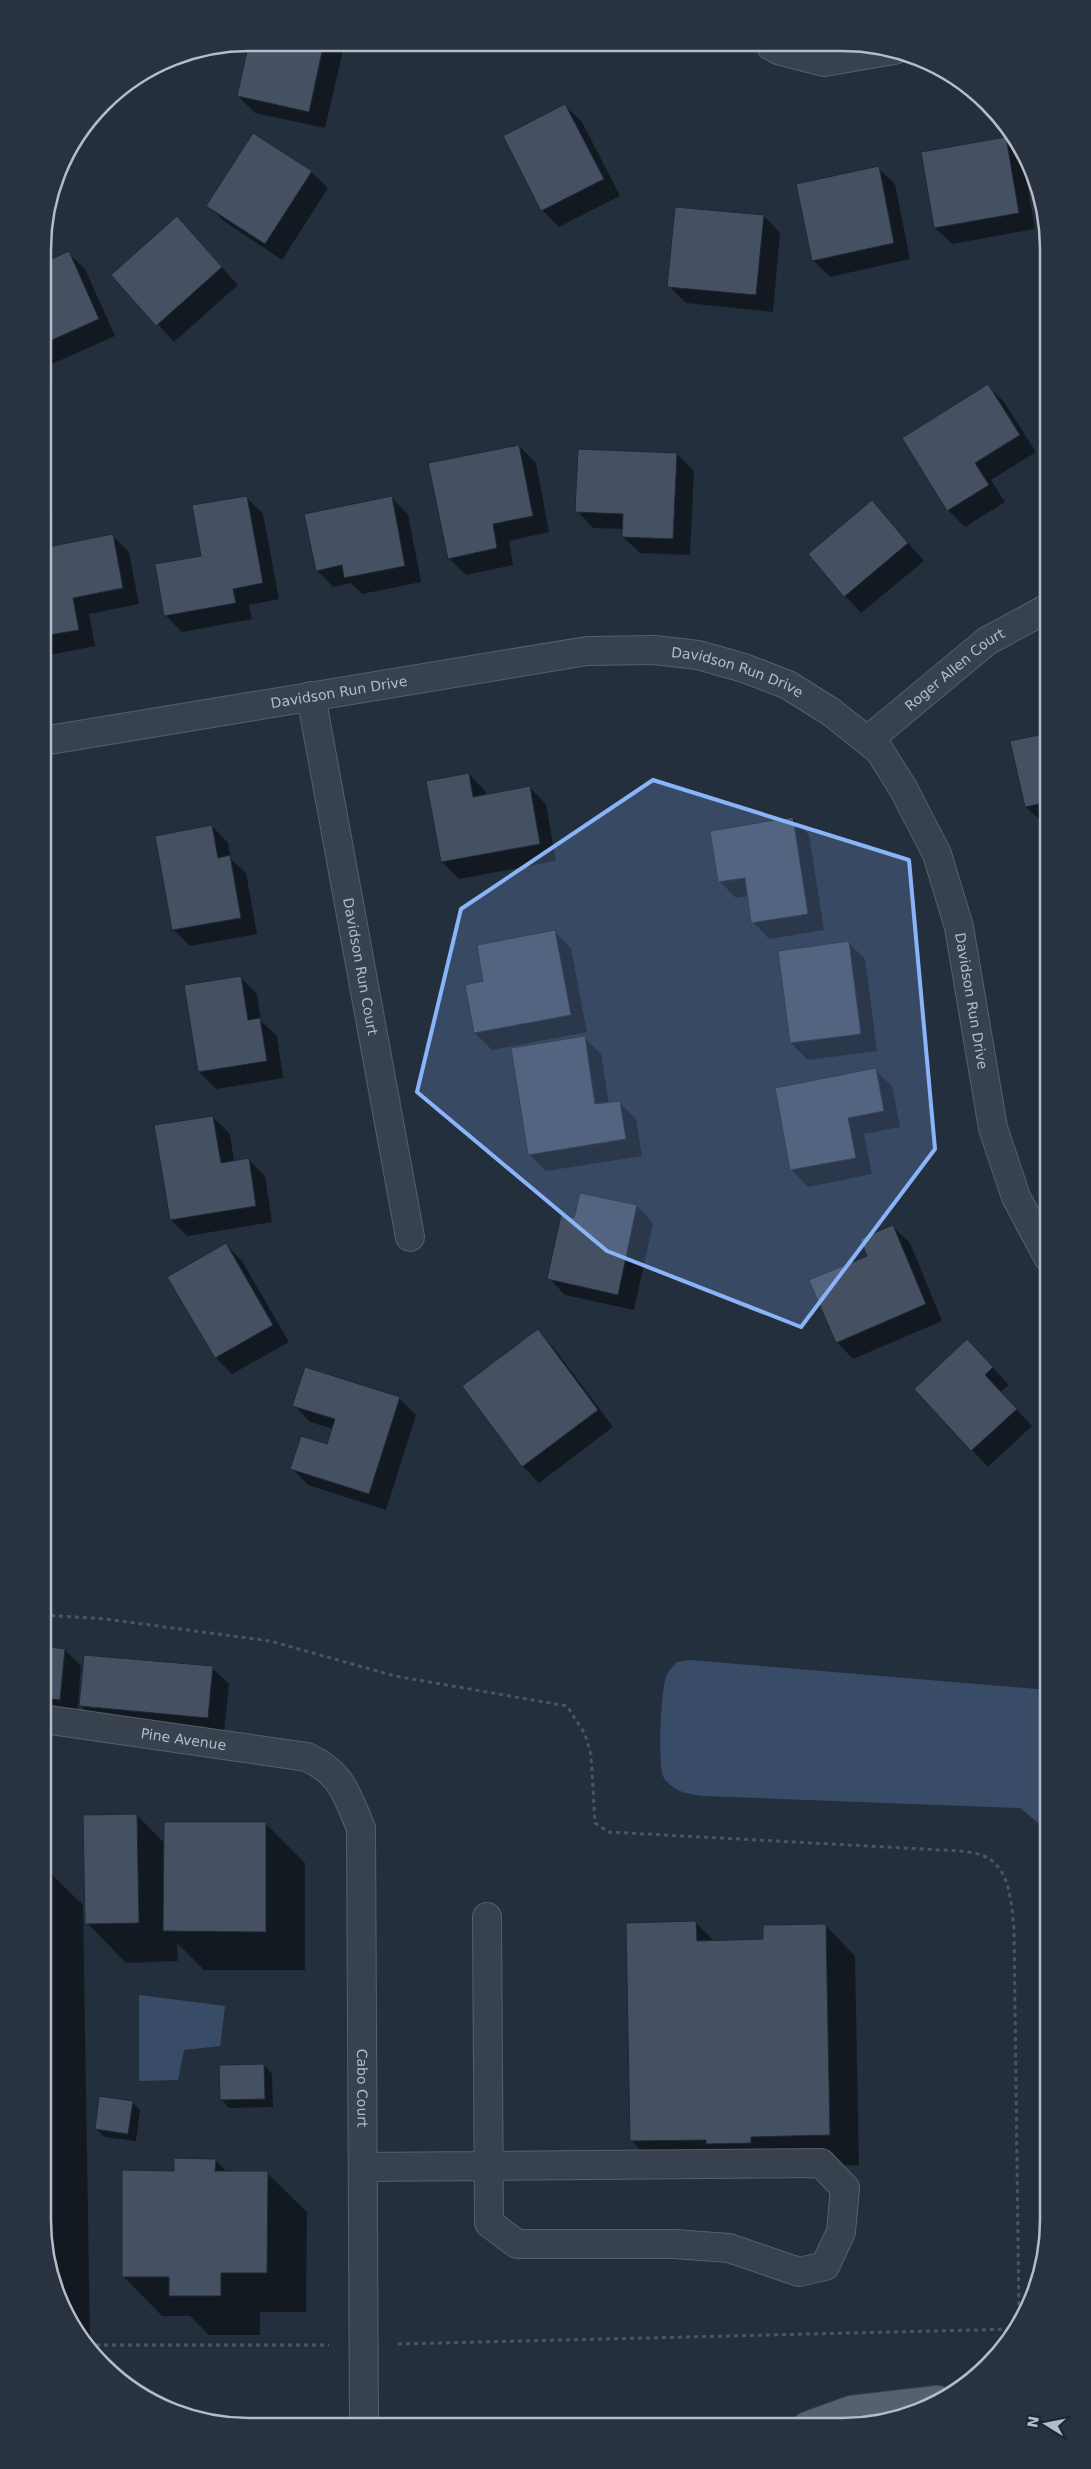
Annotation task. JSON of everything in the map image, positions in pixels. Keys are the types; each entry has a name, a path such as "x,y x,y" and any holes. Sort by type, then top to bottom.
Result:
{"main road":[{"path":"828,2418 851,2410 920,2402"}],"street":[{"path":"786,51 824,62 872,54"},
{"name":"Roger Allen Court","path":"868,740 987,641 1040,612"},
{"name":"Davidson Run Drive","path":"51,740 587,651 654,650 698,655 744,668 788,685 831,712 879,750 903,788 937,854 959,927 993,1128 1016,1197 1040,1243"},
{"name":"Davidson Run Court","path":"311,696 410,1237"},
{"name":"Pine Avenue","path":"51,1720 261,1749 307,1757 324,1765"},
{"name":"Cabo Court","path":"324,1765 339,1779 361,1828 364,2418"},
{"path":"363,2167 488,2166 821,2163 845,2188 840,2232 825,2266 799,2272 729,2248 674,2244 517,2244 489,2223 488,2166 487,1917"}],"path":[{"path":"51,1616 105,1620 270,1641 395,1676 567,1706 585,1734 591,1755 595,1823 609,1832 960,1850 984,1856 1002,1871 1011,1895 1014,1929 1019,2307"},
{"path":"96,2345 363,2345 1007,2329"}],"highlighted area":[{"path":"653,780 909,860 935,1149 801,1327 607,1251 417,1092 461,909"}],"water":[{"path":"690,1660 1040,1689 1040,1824 1020,1808 705,1796 678,1790 664,1778 660,1744 665,1681 667,1674 677,1662"},
{"path":"139,1995 225,2006 220,2046 184,2050 178,2080 139,2081"}],"building":[{"path":"247,51 322,51 309,112 237,96"},
{"path":"565,104 604,179 541,211 503,136"},
{"path":"253,133 312,171 265,244 206,206"},
{"path":"1005,137 1019,213 934,228 921,152"},
{"path":"879,166 894,243 812,261 796,184"},
{"path":"675,207 764,215 756,295 667,287"},
{"path":"177,216 222,267 156,326 111,275"},
{"path":"69,251 99,319 51,340 51,259"},
{"path":"988,384 1020,435 975,463 989,485 947,511 902,438"},
{"path":"519,445 533,516 493,524 497,548 448,559 428,463"},
{"path":"578,449 677,453 673,539 622,537 623,514 575,512"},
{"path":"247,496 263,583 233,589 236,603 164,616 155,564 201,556 192,505"},
{"path":"392,496 405,566 344,578 342,565 316,571 304,514"},
{"path":"872,500 908,543 844,597 808,554"},
{"path":"113,534 123,588 73,598 79,630 51,635 51,546"},
{"path":"1040,735 1040,804 1025,807 1010,741"},
{"path":"469,773 473,797 530,786 540,844 441,862 426,781"},
{"path":"793,817 808,914 751,923 745,878 718,882 710,831"},
{"path":"212,825 218,858 230,855 241,918 172,930 155,836"},
{"path":"555,930 571,1015 474,1033 465,985 483,981 477,945"},
{"path":"849,941 861,1034 790,1043 778,951"},
{"path":"241,976 248,1020 260,1018 267,1061 198,1072 184,985"},
{"path":"585,1036 595,1104 620,1101 626,1139 528,1155 511,1048"},
{"path":"876,1068 884,1111 848,1118 856,1158 790,1170 775,1088"},
{"path":"213,1116 221,1163 249,1158 256,1206 170,1220 154,1125"},
{"path":"580,1193 637,1205 618,1295 547,1279 561,1215 574,1218"},
{"path":"893,1225 926,1304 836,1343 809,1280 867,1256 860,1239"},
{"path":"226,1243 273,1325 215,1358 167,1277"},
{"path":"538,1329 598,1410 522,1467 462,1386"},
{"path":"967,1339 993,1367 985,1375 1017,1409 971,1451 914,1389"},
{"path":"305,1367 400,1397 369,1494 290,1469 301,1436 327,1444 335,1419 292,1406"},
{"path":"51,1647 65,1649 60,1700 51,1699"},
{"path":"84,1655 213,1666 208,1718 79,1706"},
{"path":"137,1814 139,1923 85,1924 83,1815"},
{"path":"164,1822 266,1822 266,1932 163,1931"},
{"path":"696,1921 697,1941 763,1939 763,1925 826,1924 830,2135 751,2137 751,2143 706,2144 706,2140 630,2141 626,1923"},
{"path":"264,2064 265,2099 220,2100 219,2065"},
{"path":"99,2096 133,2101 128,2134 95,2129"},
{"path":"174,2158 216,2159 215,2171 268,2171 267,2273 221,2273 221,2296 169,2296 169,2277 122,2277 122,2170 174,2171"}]}
